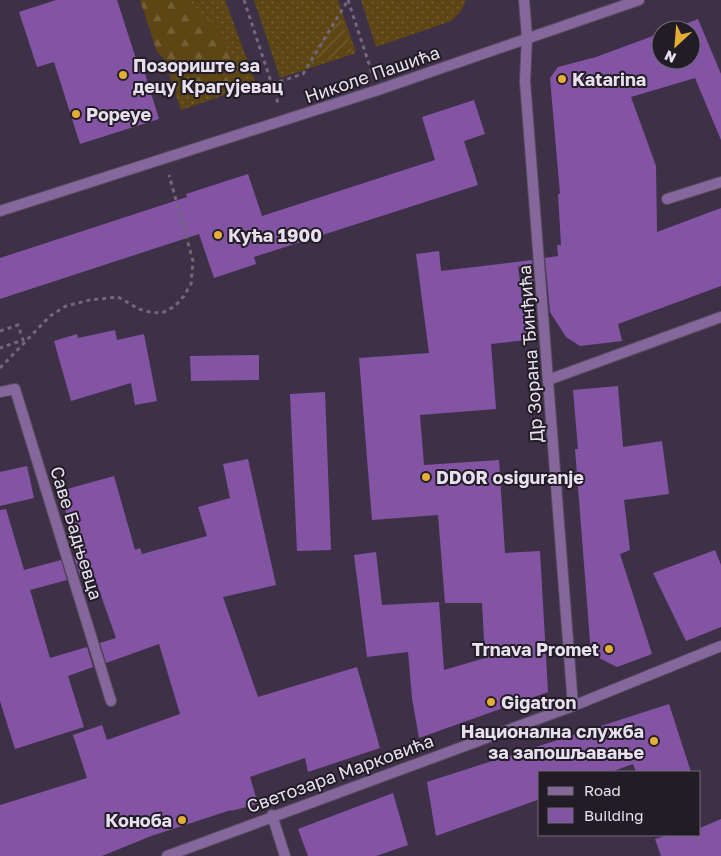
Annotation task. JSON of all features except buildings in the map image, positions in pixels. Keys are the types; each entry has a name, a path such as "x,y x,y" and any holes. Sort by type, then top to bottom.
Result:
{"street":[{"name":"Др Зорана Ђинђића","path":"524,0 527,37 525,82 573,706"},
{"name":"Николе Пашића","path":"0,211 378,90 527,37 639,0"},
{"path":"667,198 721,182"},
{"path":"548,380 721,317"},
{"name":"Саве Бадњевца","path":"0,392 15,389 112,701"},
{"name":"Светозара Марковића","path":"167,856 573,706 721,646"},
{"path":"272,816 285,856"}],"path":[{"path":"244,0 284,120"},
{"path":"272,84 303,74 348,1"},
{"path":"348,1 378,90"},
{"path":"0,368 50,316 66,306 90,300 118,297 139,309 164,312 175,306 184,296 190,284 193,261 164,157"},
{"path":"0,331 18,325 23,340 0,348"}],"green space":[{"path":"140,0 186,0 191,8 216,25 227,44 233,82 209,88 176,70 157,52"},
{"path":"145,0 225,0 256,84 181,110"},
{"path":"254,0 338,0 356,53 280,78"},
{"path":"361,0 466,0 461,11 451,21 376,47"},
{"path":"340,16 352,51 323,61 318,57"}],"place":[{"name":"Позориште за децу Крагујевац","path":"123,75"},
{"name":"Katarina","path":"562,79"},
{"name":"Popeye","path":"76,114"},
{"name":"Кућа 1900","path":"218,235"},
{"name":"DDOR osiguranje","path":"426,477"},
{"name":"Trnava Promet","path":"609,649"},
{"name":"Gigatron","path":"491,702"},
{"name":"Национална служба за запошљавање","path":"654,741"},
{"name":"Коноба","path":"182,820"}]}
